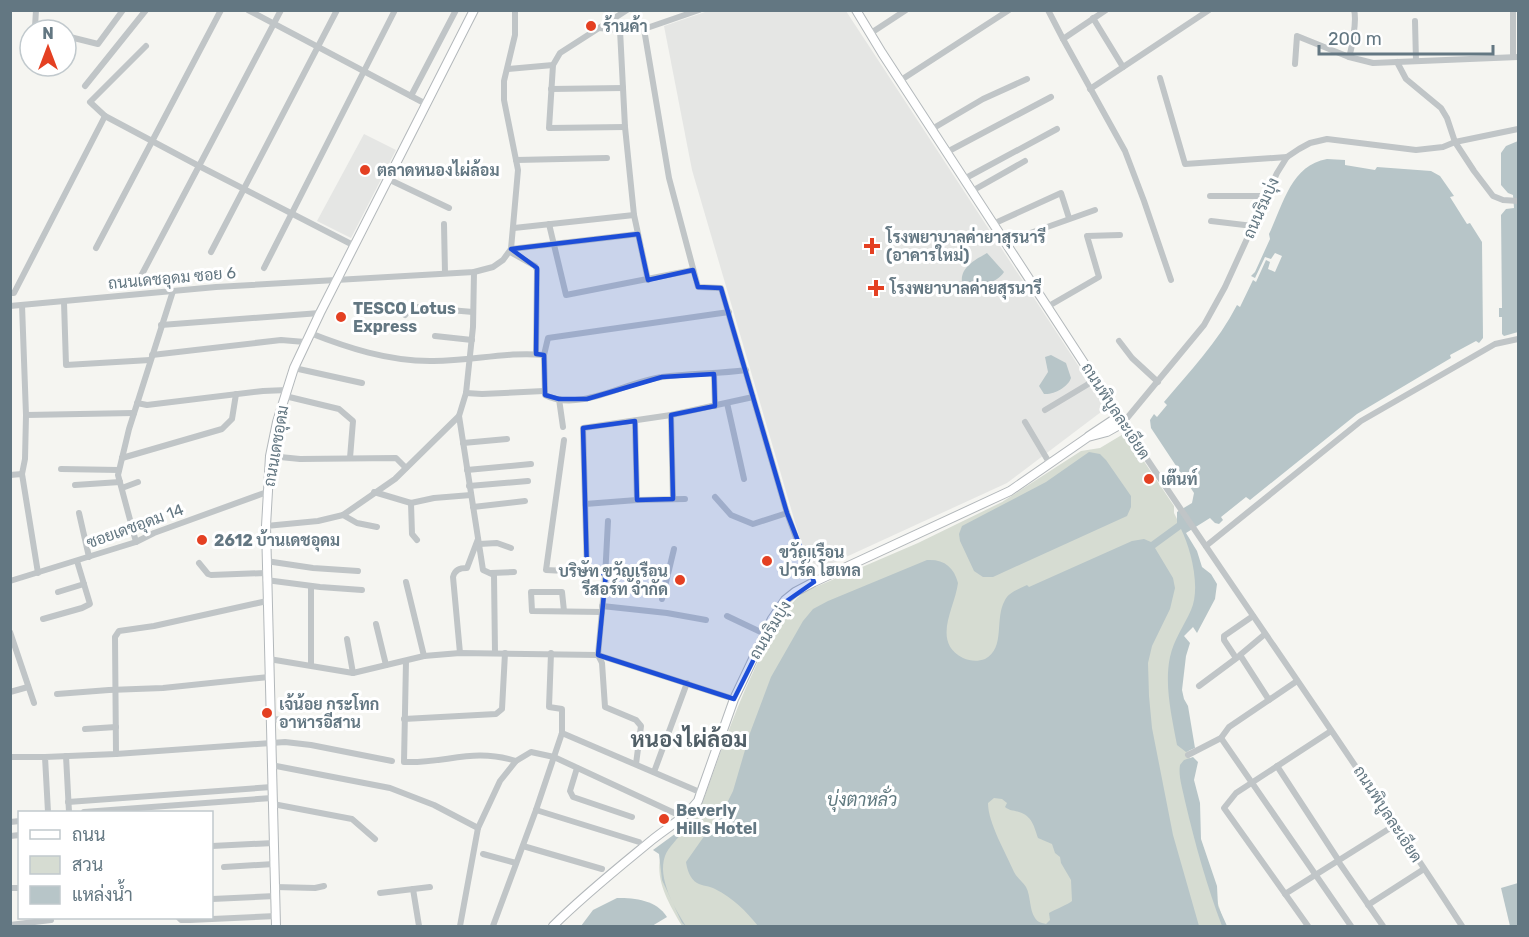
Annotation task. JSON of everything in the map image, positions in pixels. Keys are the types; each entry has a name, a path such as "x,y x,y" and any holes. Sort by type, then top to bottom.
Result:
{"main road":[{"name":"ถนนเดชอุดม","path":"276,927 266,526 270,456 277,422 305,342 474,10"},
{"name":"ถนนพิบูลละเอียด","path":"856,10 1121,419"},
{"name":"ถนนริมบุ่ง","path":"553,927 578,901 655,837 683,817 698,801 734,699 765,634 785,600 814,582 1010,491 1088,437 1107,432 1121,419"}],"street":[{"path":"78,39 98,44 123,10"},
{"path":"85,86 146,10"},
{"path":"96,248 221,10"},
{"path":"248,10 426,104"},
{"path":"141,276 281,10"},
{"path":"211,252 337,10"},
{"path":"264,268 395,10"},
{"path":"411,96 456,10"},
{"path":"510,250 518,170 504,100 504,81 515,35 515,10"},
{"path":"625,127 549,128 553,65 560,53 627,10"},
{"path":"599,28 644,29 699,10"},
{"path":"871,33 906,10"},
{"path":"901,80 1009,10"},
{"path":"1048,10 1125,151 1171,280"},
{"path":"1063,39 1106,10"},
{"path":"1090,89 1209,10"},
{"path":"1349,57 1354,40 1352,29 1356,16 1354,10"},
{"path":"1295,64 1297,36 1349,57 1373,63 1516,57 1513,10"},
{"path":"1093,18 1123,67"},
{"path":"1415,21 1416,61"},
{"path":"644,29 669,178 698,287 721,288 788,513 814,582"},
{"path":"620,30 625,127 634,215 648,280"},
{"path":"146,46 90,102 105,116 353,245"},
{"path":"1397,62 1406,79 1441,108 1455,142 1473,171 1493,196 1516,202"},
{"path":"508,69 553,65"},
{"path":"1160,78 1185,164 1287,157"},
{"path":"932,129 983,99 1027,79"},
{"path":"551,89 623,88"},
{"path":"947,152 1051,97"},
{"path":"10,293 14,293 105,116"},
{"path":"964,179 1057,129"},
{"name":"ถนนริมบุ่ง","path":"1121,419 1158,382 1204,325 1225,287 1276,173 1287,157 1310,143 1327,139 1416,150 1443,147 1455,142 1518,129"},
{"path":"516,160 607,158"},
{"path":"972,191 1025,161"},
{"path":"388,179 449,208"},
{"path":"993,224 1061,193 1069,218"},
{"path":"1210,196 1267,196"},
{"path":"1005,242 1095,210"},
{"path":"514,228 634,215"},
{"path":"1211,221 1253,226"},
{"path":"444,224 445,273"},
{"path":"549,224 566,295 693,270"},
{"path":"510,250 638,234"},
{"path":"1047,307 1099,277 1087,236 1120,235"},
{"path":"510,250 535,266 537,270 536,354"},
{"name":"ถนนเดชอุดม ซอย 6","path":"10,306 337,278 474,272 493,267 503,260 510,250"},
{"path":"474,272 472,340 466,393 459,416 483,570 491,573 514,572"},
{"path":"136,542 118,475 134,413 172,291"},
{"path":"64,302 66,365 151,358 281,340 305,342"},
{"path":"22,305 26,415 25,459 22,474 38,573"},
{"path":"405,315 411,308 416,307 473,312"},
{"path":"729,312 552,337 546,340 544,355 545,395 559,399 587,399 662,376 746,370"},
{"path":"162,325 320,313"},
{"path":"310,333 351,349 410,360 544,355"},
{"path":"435,336 472,340"},
{"path":"1206,546 1361,421 1495,344 1518,339"},
{"path":"1119,341 1132,358 1158,382"},
{"path":"294,368 362,383"},
{"path":"714,374 715,406"},
{"path":"1045,410 1095,380"},
{"path":"466,393 544,391"},
{"path":"137,403 147,405 236,394 286,393 339,409 353,421 350,458"},
{"path":"122,458 222,429 232,420 236,394"},
{"path":"587,573 583,428 671,415 753,397"},
{"path":"559,399 563,427"},
{"path":"728,403 744,478"},
{"path":"26,415 134,413"},
{"path":"671,415 673,499"},
{"path":"266,526 318,521 343,515 395,479 459,416"},
{"name":"ถนนพิบูลละเอียด","path":"1121,419 1462,927"},
{"path":"635,421 637,500"},
{"path":"1025,422 1050,464"},
{"path":"463,444 507,439"},
{"path":"564,440 546,570 605,573"},
{"path":"270,456 300,459 396,458 406,468"},
{"path":"467,470 531,464"},
{"path":"61,470 119,470"},
{"path":"10,475 22,474"},
{"path":"75,485 121,485 138,482"},
{"path":"469,486 528,482"},
{"name":"ซอยเดชอุดม 14","path":"10,581 136,542 154,533 267,492"},
{"path":"374,492 411,503 434,498 471,495"},
{"path":"716,497 731,515 753,524 788,513"},
{"path":"585,504 685,499"},
{"path":"473,507 525,501"},
{"path":"411,503 412,534 417,540"},
{"path":"79,513 89,556"},
{"path":"343,515 357,523 377,527"},
{"path":"608,521 598,655 602,663 605,707 636,720 641,726 636,764"},
{"path":"479,541 497,543 511,548"},
{"path":"460,653 453,577 454,572 459,568 467,568 479,541"},
{"path":"659,612 674,549"},
{"path":"43,619 90,604 77,561"},
{"path":"266,561 313,568 358,571"},
{"path":"199,563 212,575 266,576 312,586 362,590"},
{"path":"491,573 494,575 495,653"},
{"path":"406,582 424,656"},
{"path":"58,592 84,584"},
{"path":"311,665 312,586"},
{"path":"564,611 562,592 531,592 532,611 564,611 602,609 659,612 706,620"},
{"path":"116,754 115,637 119,631 154,626 267,602"},
{"path":"728,616 765,634"},
{"path":"1253,616 1224,636 1224,640 1269,700"},
{"path":"376,624 386,665"},
{"path":"10,632 14,651 34,703"},
{"path":"1199,686 1265,634"},
{"path":"347,639 352,673"},
{"path":"269,659 352,673 424,656 460,653 598,655 734,699"},
{"path":"404,718 496,714 502,709 505,653"},
{"path":"493,927 562,733 562,709 549,707 551,653"},
{"path":"406,661 404,762 472,754 497,755 516,761"},
{"path":"57,694 163,688 269,676"},
{"path":"1188,755 1221,738 1229,727 1297,681"},
{"path":"654,772 687,683"},
{"path":"10,692 28,687"},
{"path":"270,719 353,723"},
{"path":"84,729 116,727"},
{"path":"1308,927 1224,808 1236,793 1331,731"},
{"path":"562,733 702,793"},
{"path":"1221,738 1351,927"},
{"path":"10,757 116,754 271,743 311,745 392,761"},
{"path":"460,927 478,828 500,781 516,761 531,752 554,757 683,817"},
{"path":"66,756 69,811"},
{"path":"45,757 48,811"},
{"path":"271,765 390,788 434,805 478,828"},
{"path":"1277,766 1383,927"},
{"path":"577,768 570,795 632,817"},
{"path":"68,802 272,787"},
{"path":"115,811 272,801 352,819 375,839"},
{"path":"536,810 639,842"},
{"path":"1285,894 1395,825"},
{"path":"213,846 274,843"},
{"path":"523,846 602,869"},
{"path":"483,854 516,863"},
{"path":"224,867 274,864"},
{"path":"1368,905 1424,868"},
{"path":"213,899 324,886"},
{"path":"380,893 430,887"},
{"path":"413,889 419,927"},
{"path":"213,919 276,916"},
{"path":"184,919 212,919"},
{"path":"10,925 51,921"}],"highlighted area":[{"path":"638,234 648,280 693,270 698,287 721,288 787,513 814,582 781,605 734,699 598,655 606,573 587,573 583,428 635,421 637,500 673,499 671,415 715,406 714,374 662,377 587,399 559,399 545,395 544,355 536,354 537,268 511,249"}],"shaded area":[{"name":"โรงพยาบาลค่ายสุรนารี","path":"708,11 846,11 1104,405 1101,412 1007,483 822,568 811,562 804,553 692,170 664,26"},
{"name":"ตลาดหนองไผ่ล้อม","path":"364,134 396,150 351,238 317,221"}],"green space":[{"name":"บุ่งตาหลั่ว","path":"1125,433 1174,506 1174,513 1187,539 1197,579 1197,597 1173,657 1190,760 1194,826 1225,926 682,926 661,883 659,864 661,855 698,811 747,685 777,625 791,604 804,592 918,543 1002,502 1081,451 1100,448"}],"water":[{"path":"1518,141 1518,332 1504,336 1502,317 1499,317 1499,308 1502,308 1501,215 1506,209 1514,208 1513,195 1501,185 1501,153 1506,146"},
{"name":"บุ่งตาหลั่ว","path":"1327,159 1345,160 1345,165 1375,170 1377,167 1431,171 1440,176 1454,196 1450,197 1467,224 1470,223 1482,242 1483,338 1479,343 1476,341 1450,355 1451,358 1357,414 1250,500 1246,497 1221,517 1223,520 1219,524 1210,518 1186,533 1197,551 1202,567 1211,574 1217,584 1215,599 1197,633 1193,627 1184,636 1190,643 1182,690 1188,706 1195,748 1186,752 1177,745 1169,701 1168,668 1172,650 1194,601 1194,569 1181,529 1155,548 1173,578 1175,588 1170,609 1152,646 1148,663 1152,728 1173,835 1199,926 758,926 728,896 695,881 689,874 686,862 726,805 733,791 750,733 771,677 803,621 813,609 927,560 938,561 951,568 958,583 947,624 948,643 953,651 963,658 974,661 982,660 995,648 1002,608 1007,597 1012,593 1132,541 1144,539 1151,542 1177,523 1177,512 1192,503 1194,493 1151,428 1150,420 1154,414 1157,417 1167,405 1164,402 1212,344 1237,305 1240,307 1253,280 1256,282 1266,260 1270,262 1268,269 1275,272 1282,256 1275,253 1271,259 1265,257 1255,278 1251,276 1270,239 1269,234 1290,188 1305,169","holes":["994,798 1002,799 1007,803 1005,807 1030,819 1038,838 1052,844 1071,880 1072,901 1049,913 1050,920 1046,924 1035,918 1026,887 1014,872 994,829 988,803"]},
{"path":"987,253 1004,272 992,282 967,287 962,283 963,273 969,265"},
{"path":"1051,355 1066,363 1071,378 1060,390 1044,394 1039,386 1048,372 1045,357"},
{"path":"1089,452 1100,454 1106,460 1131,496 1131,507 1127,516 993,577 983,577 974,571 960,541 959,534 962,526 1046,482"},
{"path":"1193,757 1198,762 1194,780 1200,803 1201,839 1217,886 1218,906 1227,926 1222,926 1211,896 1181,783 1180,765 1184,760"},
{"path":"683,828 684,830 665,856 663,874 668,893 662,880 659,854 653,850"},
{"path":"1518,883 1518,926 1510,926 1501,888"},
{"path":"617,898 651,904 667,917 652,926 581,926 593,910"},
{"path":"673,904 686,926 682,923"}],"place":[{"name":"ร้านค้า","path":"591,26"},
{"name":"ตลาดหนองไผ่ล้อม","path":"365,170"},
{"name":"โรงพยาบาลค่ายาสุรนารี (อาคารใหม่)","path":"872,246"},
{"name":"โรงพยาบาลค่ายสุรนารี","path":"876,288"},
{"name":"TESCO Lotus Express","path":"341,317"},
{"name":"เต๊นท์","path":"1149,479"},
{"name":"2612 บ้านเดชอุดม","path":"202,540"},
{"name":"ขวัญเรือน ปาร์ค โฮเทล","path":"767,561"},
{"name":"บริษัท ขวัญเรือน รีสอร์ท จำกัด","path":"680,580"},
{"name":"เจ้น้อย กระโทก อาหารอีสาน","path":"267,713"},
{"name":"Beverly Hills Hotel","path":"664,819"}],"district":[{"name":"หนองไผ่ล้อม","path":"689,739"}]}
